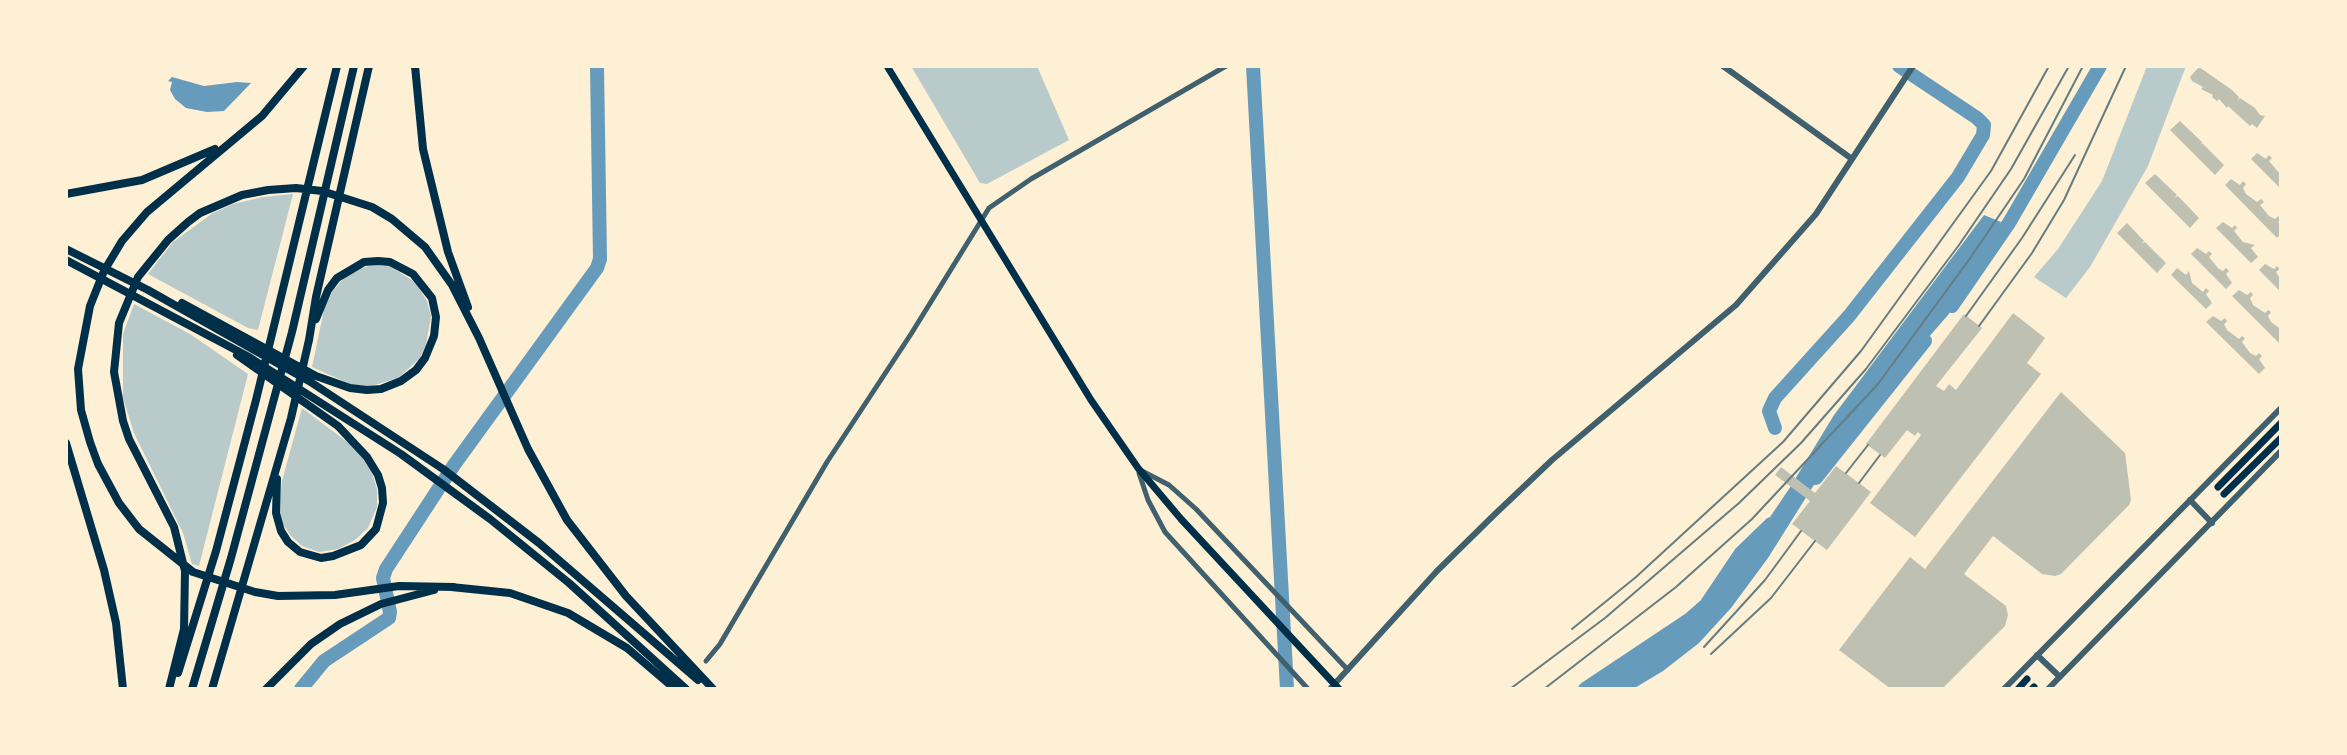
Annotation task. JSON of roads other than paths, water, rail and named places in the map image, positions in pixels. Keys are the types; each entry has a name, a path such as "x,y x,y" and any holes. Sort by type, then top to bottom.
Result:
{"highway":[{"path":"304,66 262,116 147,212 122,241 104,271 90,306 78,369 81,410 98,464 119,503 139,529 193,572 255,592 302,597 399,586 454,587 510,593 568,613 627,648 675,689"},
{"path":"171,689 216,551 303,214 337,66"},
{"path":"192,689 292,332 354,66"},
{"path":"212,689 291,418 369,66"},
{"path":"415,66 423,149 448,252 479,338 510,410 547,488 575,531 626,596 710,689"},
{"path":"66,194 142,180 196,159 230,141"},
{"path":"171,689 184,629 185,571 174,527 129,439 114,372 119,323 133,286 152,258 188,222 218,204 268,190 296,188 322,191 372,207 410,233 439,265 479,338"},
{"path":"66,249 148,290 309,381 443,469 605,598 710,689"},
{"path":"66,260 197,328 303,390 436,479 569,583 686,689"},
{"path":"148,290 190,307 324,379 367,390 381,389 401,381 416,370 425,358 434,336 436,317 432,298 424,285 403,267 390,262 364,262 350,268 328,290 309,340"},
{"path":"197,328 338,426 367,457 382,488 380,517 369,538 349,551 321,558 300,552 288,542 276,513 279,458"},
{"path":"66,443 104,570 116,623 123,689"},
{"path":"266,689 311,644 340,624 401,597 454,587"}],"main road":[{"path":"887,66 1091,400 1138,468 1181,519 1339,689"},
{"path":"2218,487 2281,423"},
{"path":"2224,494 2281,438"},
{"path":"2018,689 2027,679"}],"street":[{"path":"706,661 720,644 827,462 961,257 989,208 1031,179 1226,66"},
{"path":"1723,66 1852,159"},
{"path":"1330,689 1437,571 1540,471 1736,305 1816,214 1913,66"},
{"path":"2004,689 2281,408"},
{"path":"2048,689 2281,451"},
{"path":"1138,468 1169,485 1196,509 1348,670"},
{"path":"1138,468 1148,500 1165,532 1308,689"},
{"path":"2190,500 2212,523"},
{"path":"2037,655 2060,677"}],"water":[{"path":"172,77 204,86 251,83 224,111 207,112 186,108 175,99 170,90 172,82 168,81"},
{"path":"1984,215 2001,222 1980,266 1948,315 1839,445 1768,558 1731,608 1699,643 1633,689 1587,689 1685,624 1722,588 1789,489 1834,415"}],"waterway":[{"path":"301,689 324,661 389,618 383,578 386,569 454,465 597,268 600,259 597,66"},
{"path":"1253,66 1287,689"},
{"path":"1775,428 1769,411 1775,398 1849,316 1958,177 1983,135 1984,125 1977,118 1899,66"},
{"path":"1952,306 2009,223 2100,66"},
{"path":"1816,478 1925,341"},
{"path":"1585,689 1706,605 1741,553 1771,524"}],"railway":[{"path":"1572,629 1636,577 1783,442 1861,351 1991,171 2049,66"},
{"path":"1510,689 1605,618 1739,503 1801,443 1866,369 1959,245 2011,169 2069,66"},
{"path":"1544,689 1676,587 1752,519 1878,384 2024,179 2083,66"},
{"path":"1979,326 2032,253 2064,200 2126,66"},
{"path":"1966,316 2022,238 2075,155"},
{"path":"1846,473 1868,445"},
{"path":"1859,483 1880,455"},
{"path":"1704,647 1765,580 1801,531"},
{"path":"1711,654 1771,598 1815,541"}]}
